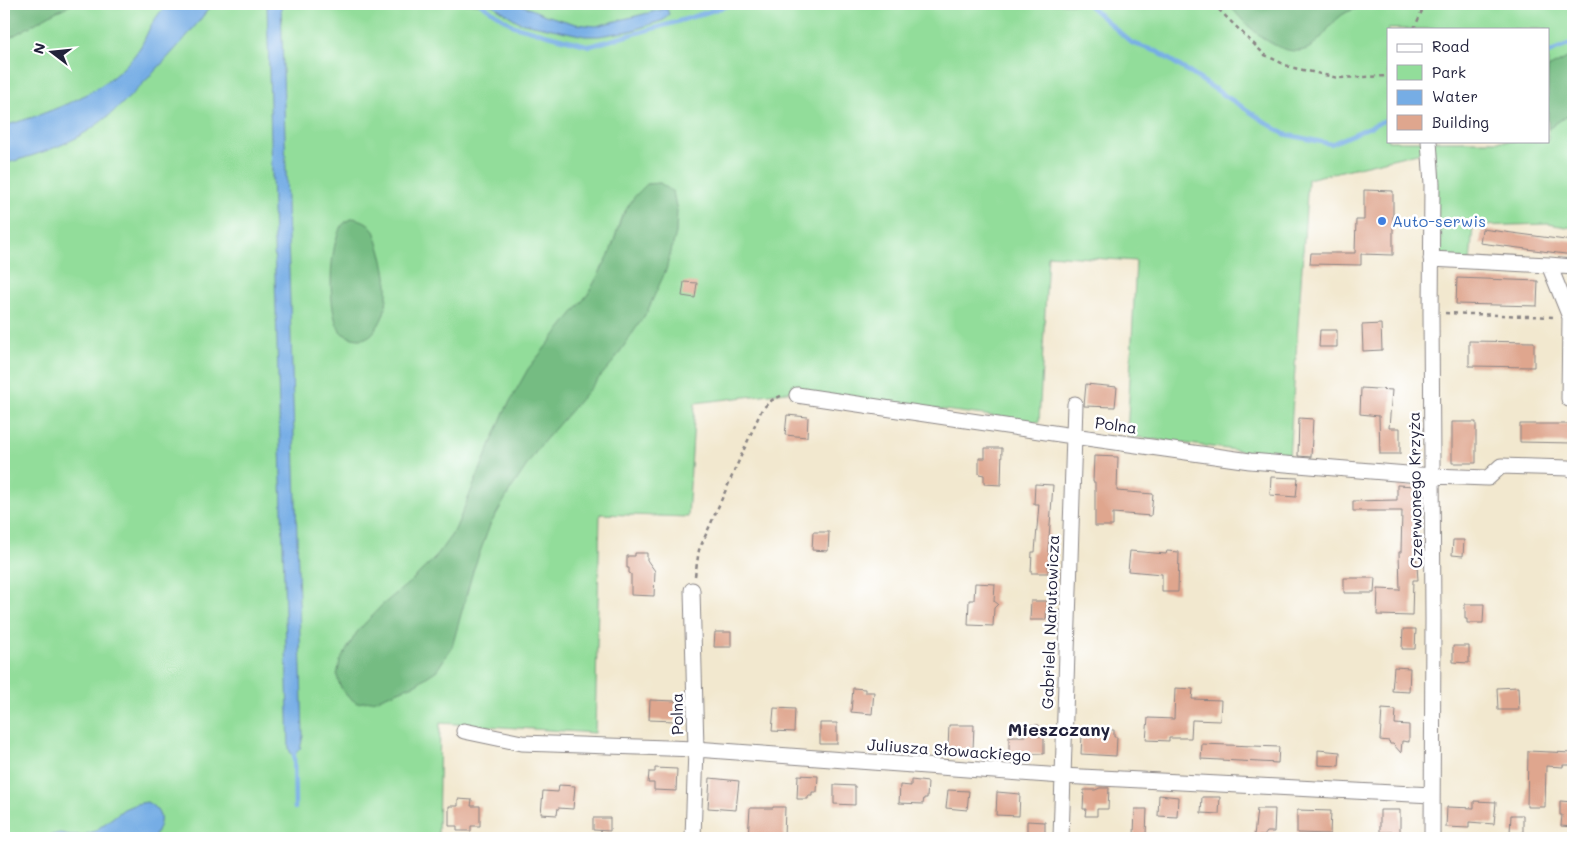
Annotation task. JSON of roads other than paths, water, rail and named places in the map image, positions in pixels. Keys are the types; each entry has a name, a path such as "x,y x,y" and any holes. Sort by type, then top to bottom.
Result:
{"street":[{"name":"Czerwonego Krzyża","path":"1429,142 1432,184 1432,838"},
{"path":"1431,260 1573,267"},
{"path":"1549,265 1570,317 1569,399"},
{"name":"Polna","path":"797,394 1250,461 1432,476 1488,478 1500,466 1568,468 1573,470"},
{"name":"Gabriela Narutowicza","path":"1060,838 1075,404"},
{"name":"Polna","path":"692,590 696,749 693,838"},
{"name":"Juliusza Słowackiego","path":"464,731 522,743 696,749 1062,776 1432,795"}],"water":[{"path":"167,4 212,4 185,39 155,71 128,99 98,124 76,138 58,146 4,164 4,126 42,114 80,98 115,76 141,46 153,22"},
{"path":"267,4 281,4 303,736 300,749 295,754 291,754 289,749"},
{"path":"491,4 519,4 545,15 576,24 596,26 664,9 667,9 669,14 664,20 630,31 599,36 585,36 519,22"},
{"path":"147,802 157,810 160,818 159,827 154,838 39,838 60,833 84,835 95,831 124,809"}],"waterway":[{"path":"481,4 514,26 590,46 733,4"},
{"path":"1087,4 1132,43 1158,52 1284,134 1331,144 1387,119"},
{"path":"1550,52 1573,43"},
{"path":"294,750 295,808"}],"place":[{"name":"Auto-serwis","path":"1382,221"}],"district":[{"name":"Mieszczany","path":"1059,730"}]}
